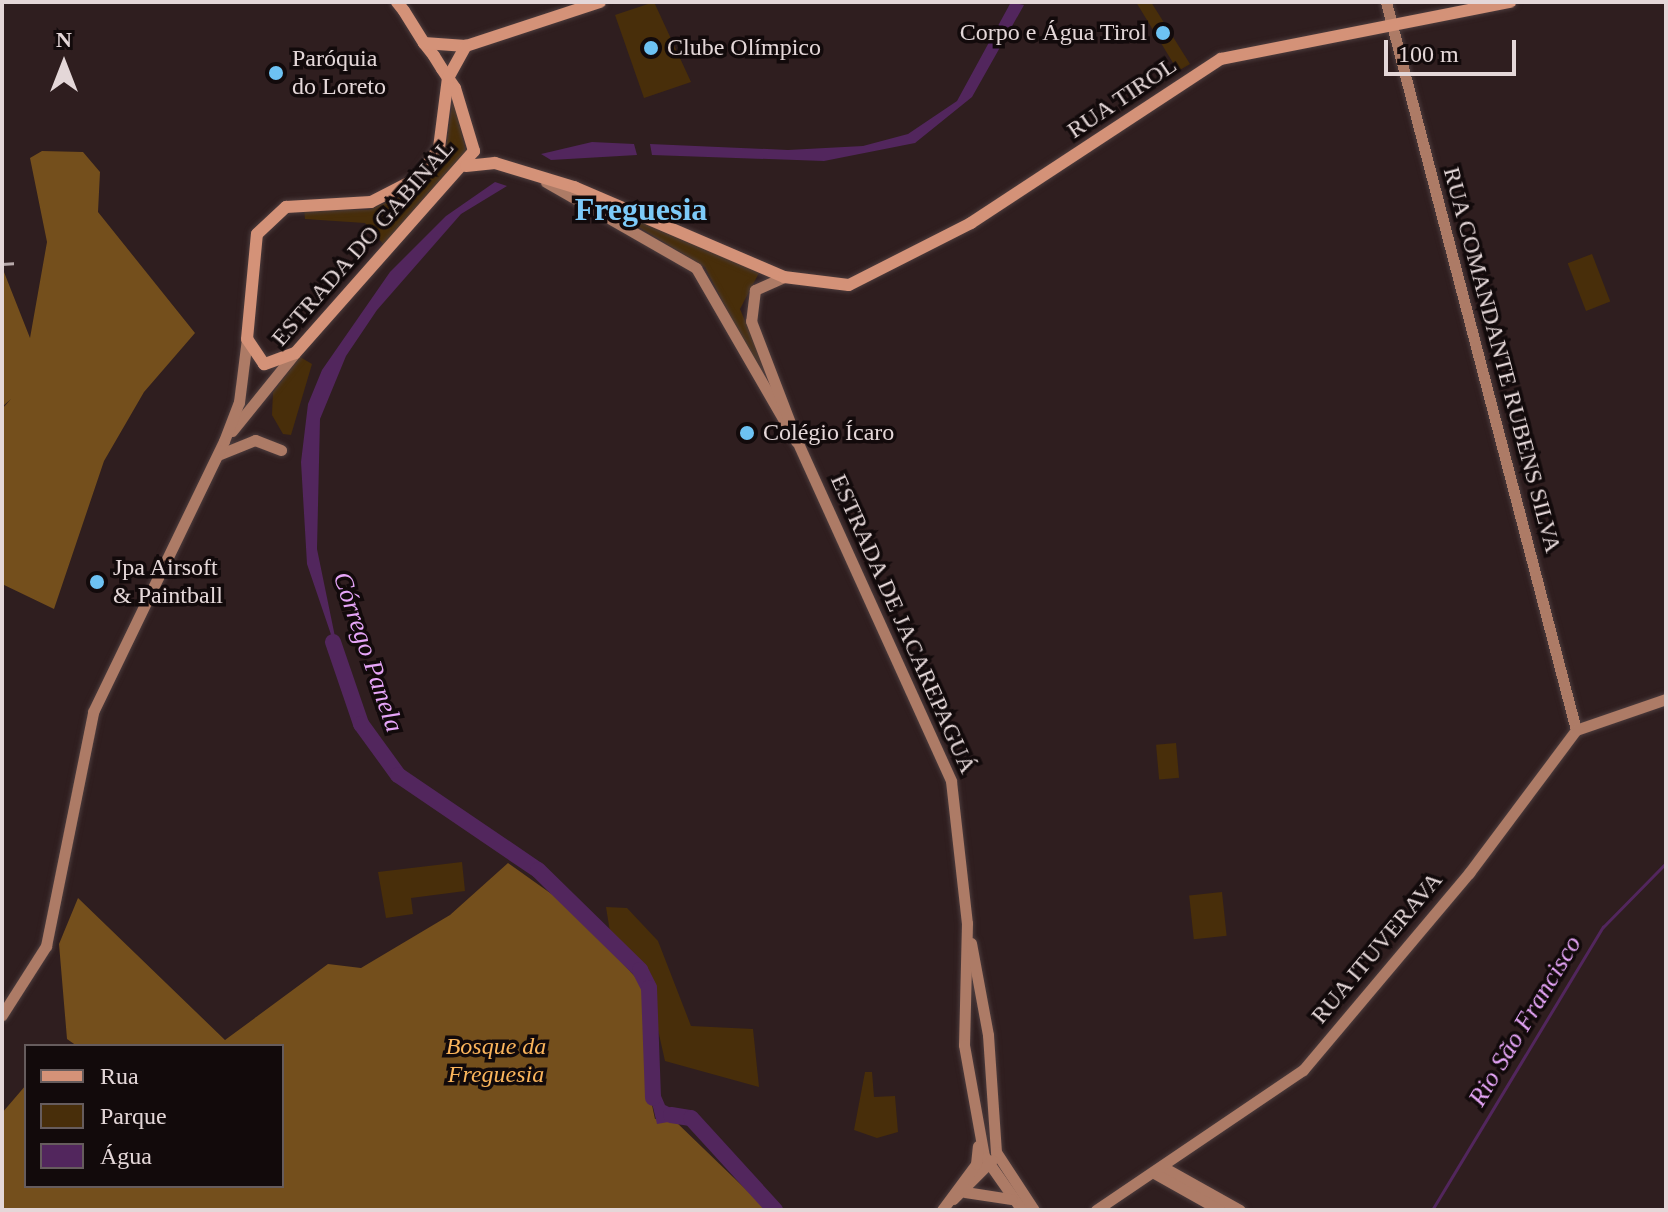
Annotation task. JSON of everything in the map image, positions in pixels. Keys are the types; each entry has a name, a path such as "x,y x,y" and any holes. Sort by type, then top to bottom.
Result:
{"main road":[{"path":"397,2 448,78 466,46"},
{"path":"424,43 466,46 600,2"},
{"name":"RUA COMANDANTE RUBENS SILVA","path":"1386,2 1576,730"},
{"name":"RUA TIROL","path":"784,277 831,287 863,281 971,223 1221,59 1510,2"},
{"name":"ESTRADA DO GABINAL","path":"224,441 295,353 466,166 474,139 448,78"},
{"name":"ESTRADA DO GABINAL","path":"2,1015 46,946 93,712 218,455 239,402 255,241 266,219 296,205 378,200 418,178 434,161 446,124 448,78"},
{"name":"ESTRADA DE JACAREPAGUÁ","path":"466,166 495,163 640,213 784,277"},
{"name":"ESTRADA DE JACAREPAGUÁ","path":"546,182 696,268 797,441"},
{"name":"ESTRADA DE JACAREPAGUÁ","path":"784,277 758,286 749,314 797,441 951,781 967,923 991,1078 995,1145 1030,1208"},
{"path":"247,339 264,364 295,353"},
{"path":"218,455 255,440 281,450"},
{"path":"1576,730 1666,699"},
{"name":"RUA ITUVERAVA","path":"1096,1210 1277,1092 1314,1058 1469,873 1576,730"},
{"name":"ESTRADA DE JACAREPAGUÁ","path":"967,923 965,1037 980,1134 988,1166 1014,1200 1030,1208"},
{"path":"965,1037 982,1039 991,1078"},
{"path":"946,1206 976,1163 980,1134"},
{"path":"946,1206 965,1192 988,1166 995,1145"},
{"path":"1159,1170 1220,1210"},
{"path":"1159,1170 1240,1210"},
{"path":"965,1192 1014,1200"}],"green space":[{"name":"Clube Olímpico","path":"654,2 691,82 644,98 615,15"},
{"name":"Corpo e Água Tirol","path":"1136,2 1151,2 1190,64 1178,71"},
{"path":"453,98 466,151 384,245 365,223 305,219 304,209 368,210 411,192 446,148"},
{"path":"42,151 83,152 100,172 98,212 195,333 144,392 104,461 54,609 2,584 2,409 11,399 2,407 2,267 30,338 47,242 30,158"},
{"path":"604,206 760,271 740,309 772,385 765,384 705,267"},
{"path":"1592,254 1610,302 1586,311 1568,263"},
{"path":"300,357 312,364 291,435 283,434 272,415 273,392"},
{"path":"1176,743 1179,778 1159,780 1156,745"},
{"path":"462,862 465,891 411,898 413,914 386,918 378,872"},
{"name":"Bosque da Freguesia","path":"508,863 574,910 638,980 648,1005 647,1082 655,1119 673,1119 767,1210 2,1210 2,1113 24,1087 24,1188 284,1188 284,1044 74,1044 67,1039 59,944 78,898 225,1040 328,964 361,968 450,915"},
{"path":"1222,892 1227,936 1194,939 1189,895"},
{"path":"606,907 627,908 658,941 691,1026 753,1029 759,1087 665,1061 654,1012 610,932"},
{"path":"865,1072 872,1072 874,1097 895,1096 898,1132 877,1138 854,1130"}],"water":[{"path":"1011,2 1024,5 972,97 915,143 824,161 652,155 650,144 788,150 863,146 908,134 957,101"},
{"path":"592,142 634,144 637,155 551,160 541,154"},
{"path":"495,182 507,186 461,214 377,310 346,356 320,419 317,549 340,661 307,564 301,462 308,404 322,370 390,272 446,216"},
{"path":"652,1075 665,1105 691,1118 657,1124 647,1082"}],"waterway":[{"name":"Córrego Panela","path":"333,642 361,724 398,775 538,870 640,970 649,988 653,1098"},
{"name":"Rio São Francisco","path":"1432,1210 1603,927 1666,863"},
{"name":"Córrego Panela","path":"671,1115 691,1118 775,1210"}],"railway":[{"path":"2,264 18,263"}],"place":[{"name":"Corpo e Água Tirol","path":"1163,33"},
{"name":"Clube Olímpico","path":"651,48"},
{"name":"Paróquia do Loreto","path":"276,73"},
{"name":"Colégio Ícaro","path":"747,433"},
{"name":"Jpa Airsoft & Paintball","path":"97,582"}],"district":[{"name":"Freguesia","path":"641,209"}]}
